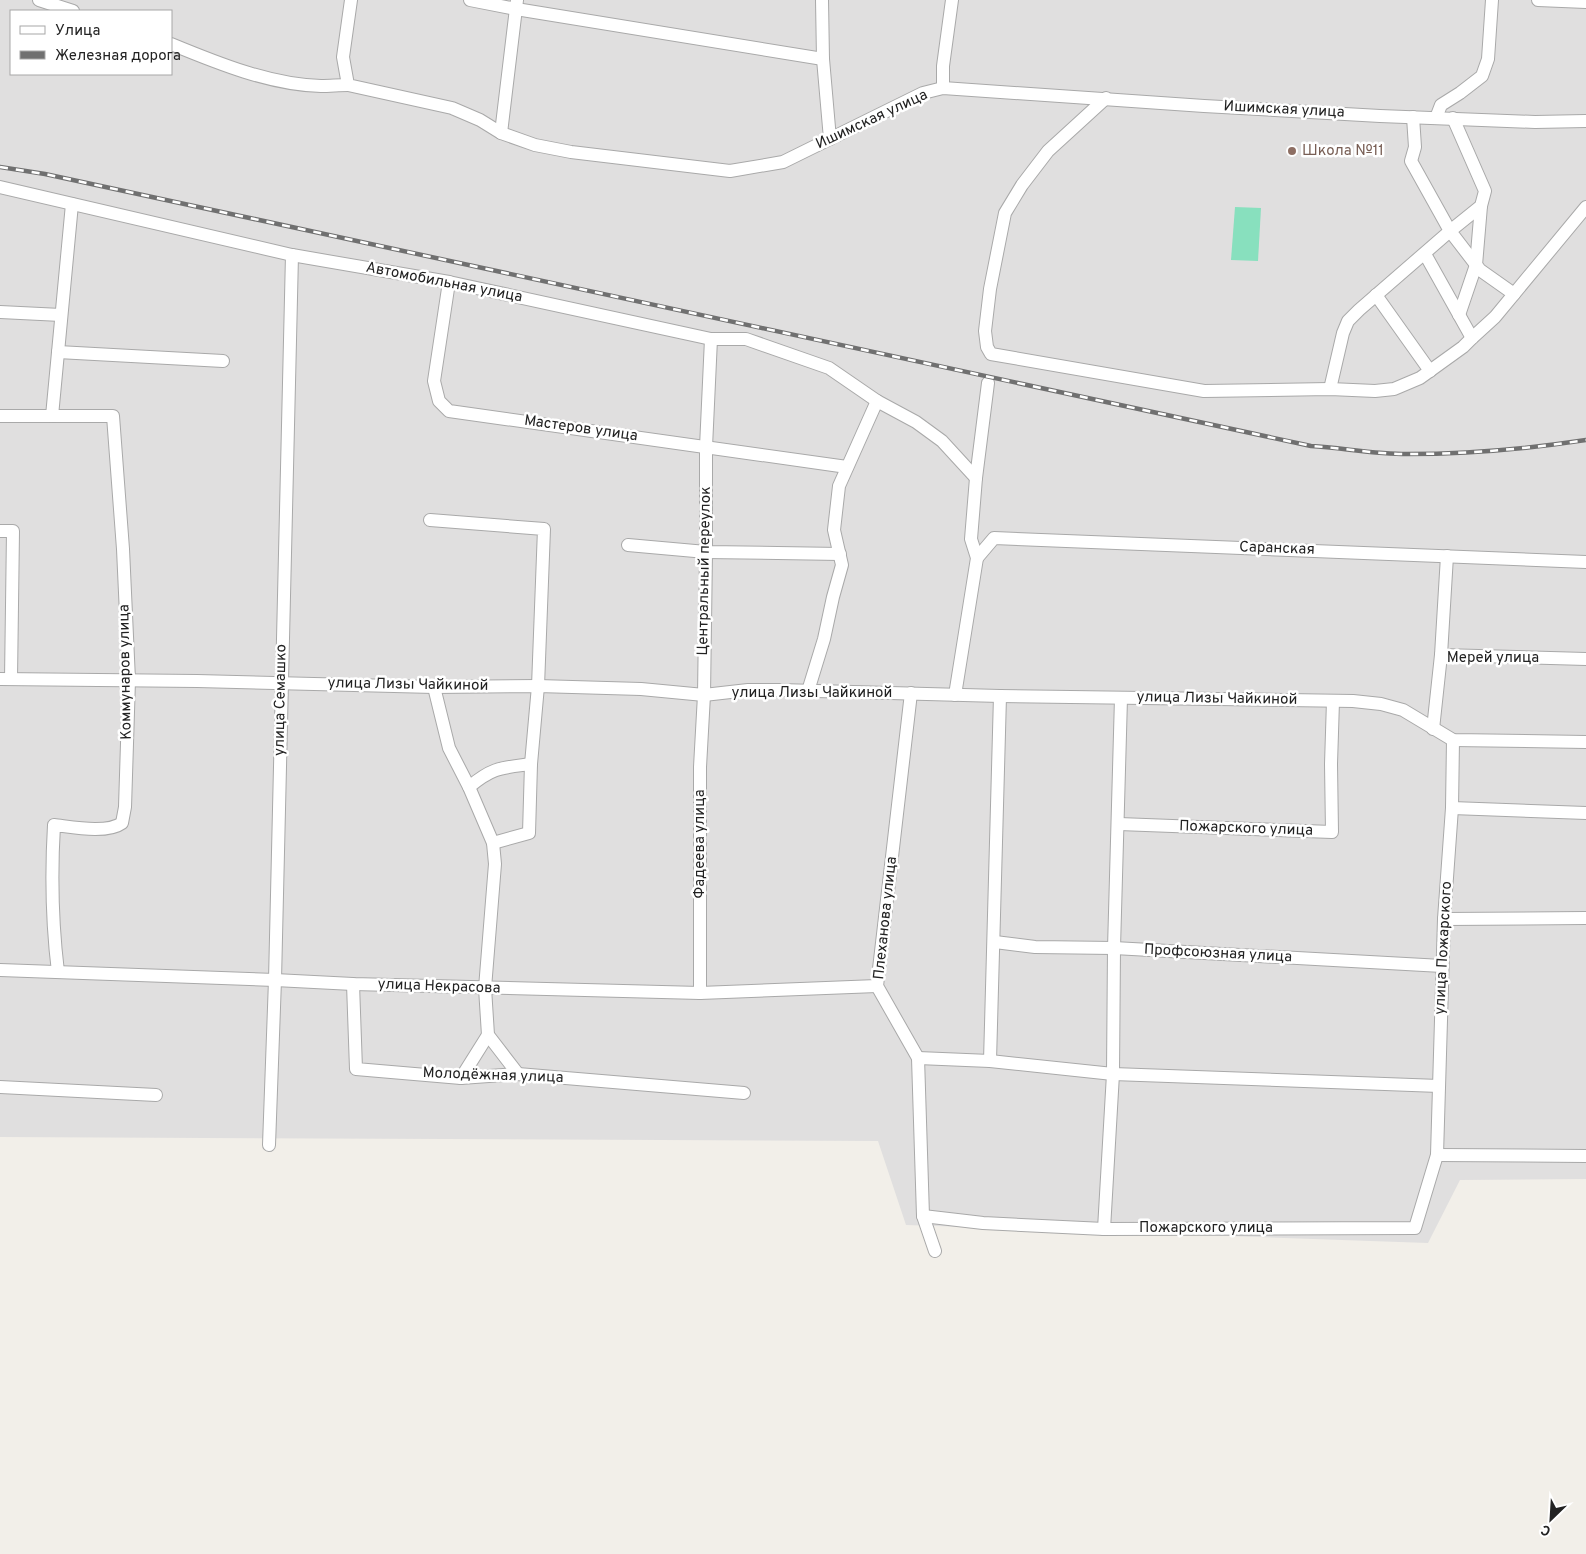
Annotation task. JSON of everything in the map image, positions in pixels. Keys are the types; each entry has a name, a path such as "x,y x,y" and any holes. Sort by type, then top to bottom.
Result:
{"street":[{"path":"39,0 70,10"},
{"path":"348,85 343,58 351,0"},
{"path":"470,0 516,5 823,58"},
{"path":"822,0 823,58 830,139"},
{"path":"943,88 943,66 952,0"},
{"path":"1436,118 1441,105 1482,76 1488,59 1492,0"},
{"path":"1538,0 1586,2"},
{"path":"502,133 516,5"},
{"name":"Ишимская улица","path":"172,44 214,61 288,82 320,86 348,85 452,108 480,120 502,133 535,145 571,152 730,171 784,162 923,93 943,88 1204,106 1413,117 1535,122 1586,121"},
{"path":"1106,98 1048,151 1022,185 1005,213 990,289 985,331 987,347 991,354 1204,391 1330,389 1375,391 1394,389 1420,378 1430,371 1463,347 1495,317 1586,206"},
{"path":"1413,117 1415,147 1411,161 1450,231 1480,270 1514,294"},
{"path":"1453,118 1485,191 1481,206 1476,264 1459,315"},
{"name":"Автомобильная улица","path":"0,187 292,255 449,282 711,339 746,339 829,368 877,401 916,422 942,442 976,478"},
{"path":"52,416 72,204"},
{"path":"1330,389 1346,327 1359,310 1481,206"},
{"path":"1425,254 1472,338"},
{"name":"улица Семашко","path":"269,1144 275,980 292,255"},
{"name":"Мастеров улица","path":"449,282 434,381 439,401 449,411 847,467"},
{"path":"1376,295 1430,371"},
{"path":"0,312 61,315"},
{"name":"Центральный переулок","path":"704,695 706,447 711,339"},
{"path":"58,352 222,361"},
{"path":"955,695 977,558 971,539 976,478 988,383"},
{"path":"808,691 824,639 842,565 834,530 839,486 877,401"},
{"name":"Коммунаров улица","path":"0,416 113,416 123,549 129,680 125,807 122,823 117,826 92,829 54,825 51,864 52,910 58,972"},
{"path":"430,520 544,529 538,686 531,764 529,833 492,843"},
{"path":"0,531 13,531 6,679"},
{"name":"Саранская","path":"977,558 994,538 1586,562"},
{"path":"628,546 706,552 840,554"},
{"path":"1441,655 1447,556"},
{"name":"Мерей улица","path":"1433,729 1441,655 1586,659"},
{"name":"улица Лизы Чайкиной","path":"6,679 281,683 434,688 538,686 641,688 704,695 748,690 1333,701 1381,704 1403,710 1453,740 1586,742"},
{"path":"434,688 449,748 469,787 492,843 495,864 484,988 488,1035 518,1074"},
{"name":"Плеханова улица","path":"912,694 877,986 918,1058 923,1216 935,1251"},
{"name":"Фадеева улица","path":"700,993 700,766 704,695"},
{"path":"990,1061 995,942 1000,696"},
{"path":"1104,1229 1113,1074 1114,948 1119,824 1121,698"},
{"name":"Пожарского улица","path":"1119,824 1332,832 1331,764 1333,701"},
{"name":"улица Пожарского","path":"1437,1155 1442,966 1452,808 1453,740"},
{"path":"469,787 484,775 500,768 531,764"},
{"path":"1452,808 1586,813"},
{"path":"1444,919 1586,918"},
{"name":"Профсоюзная улица","path":"995,942 1035,947 1114,948 1442,966"},
{"name":"улица Некрасова","path":"0,970 353,984 700,993 877,986"},
{"name":"Молодёжная улица","path":"353,984 356,1069 461,1078 518,1074 744,1093"},
{"path":"461,1078 488,1035"},
{"path":"918,1058 990,1061 1113,1074 1438,1086"},
{"path":"0,1087 156,1095"},
{"path":"1437,1155 1586,1156"},
{"name":"Пожарского улица","path":"923,1216 983,1222 1104,1229 1415,1228 1437,1155"}],"shaded area":[{"path":"0,0 1586,0 1586,1179 1460,1180 1428,1243 906,1225 878,1141 0,1137"}],"green space":[{"path":"1235,207 1261,208 1258,261 1231,260"}],"railway":[{"path":"0,167 45,174 1311,446 1383,453 1429,454 1542,446 1586,440"}],"place":[{"name":"Школа №11","path":"1292,151"}]}
